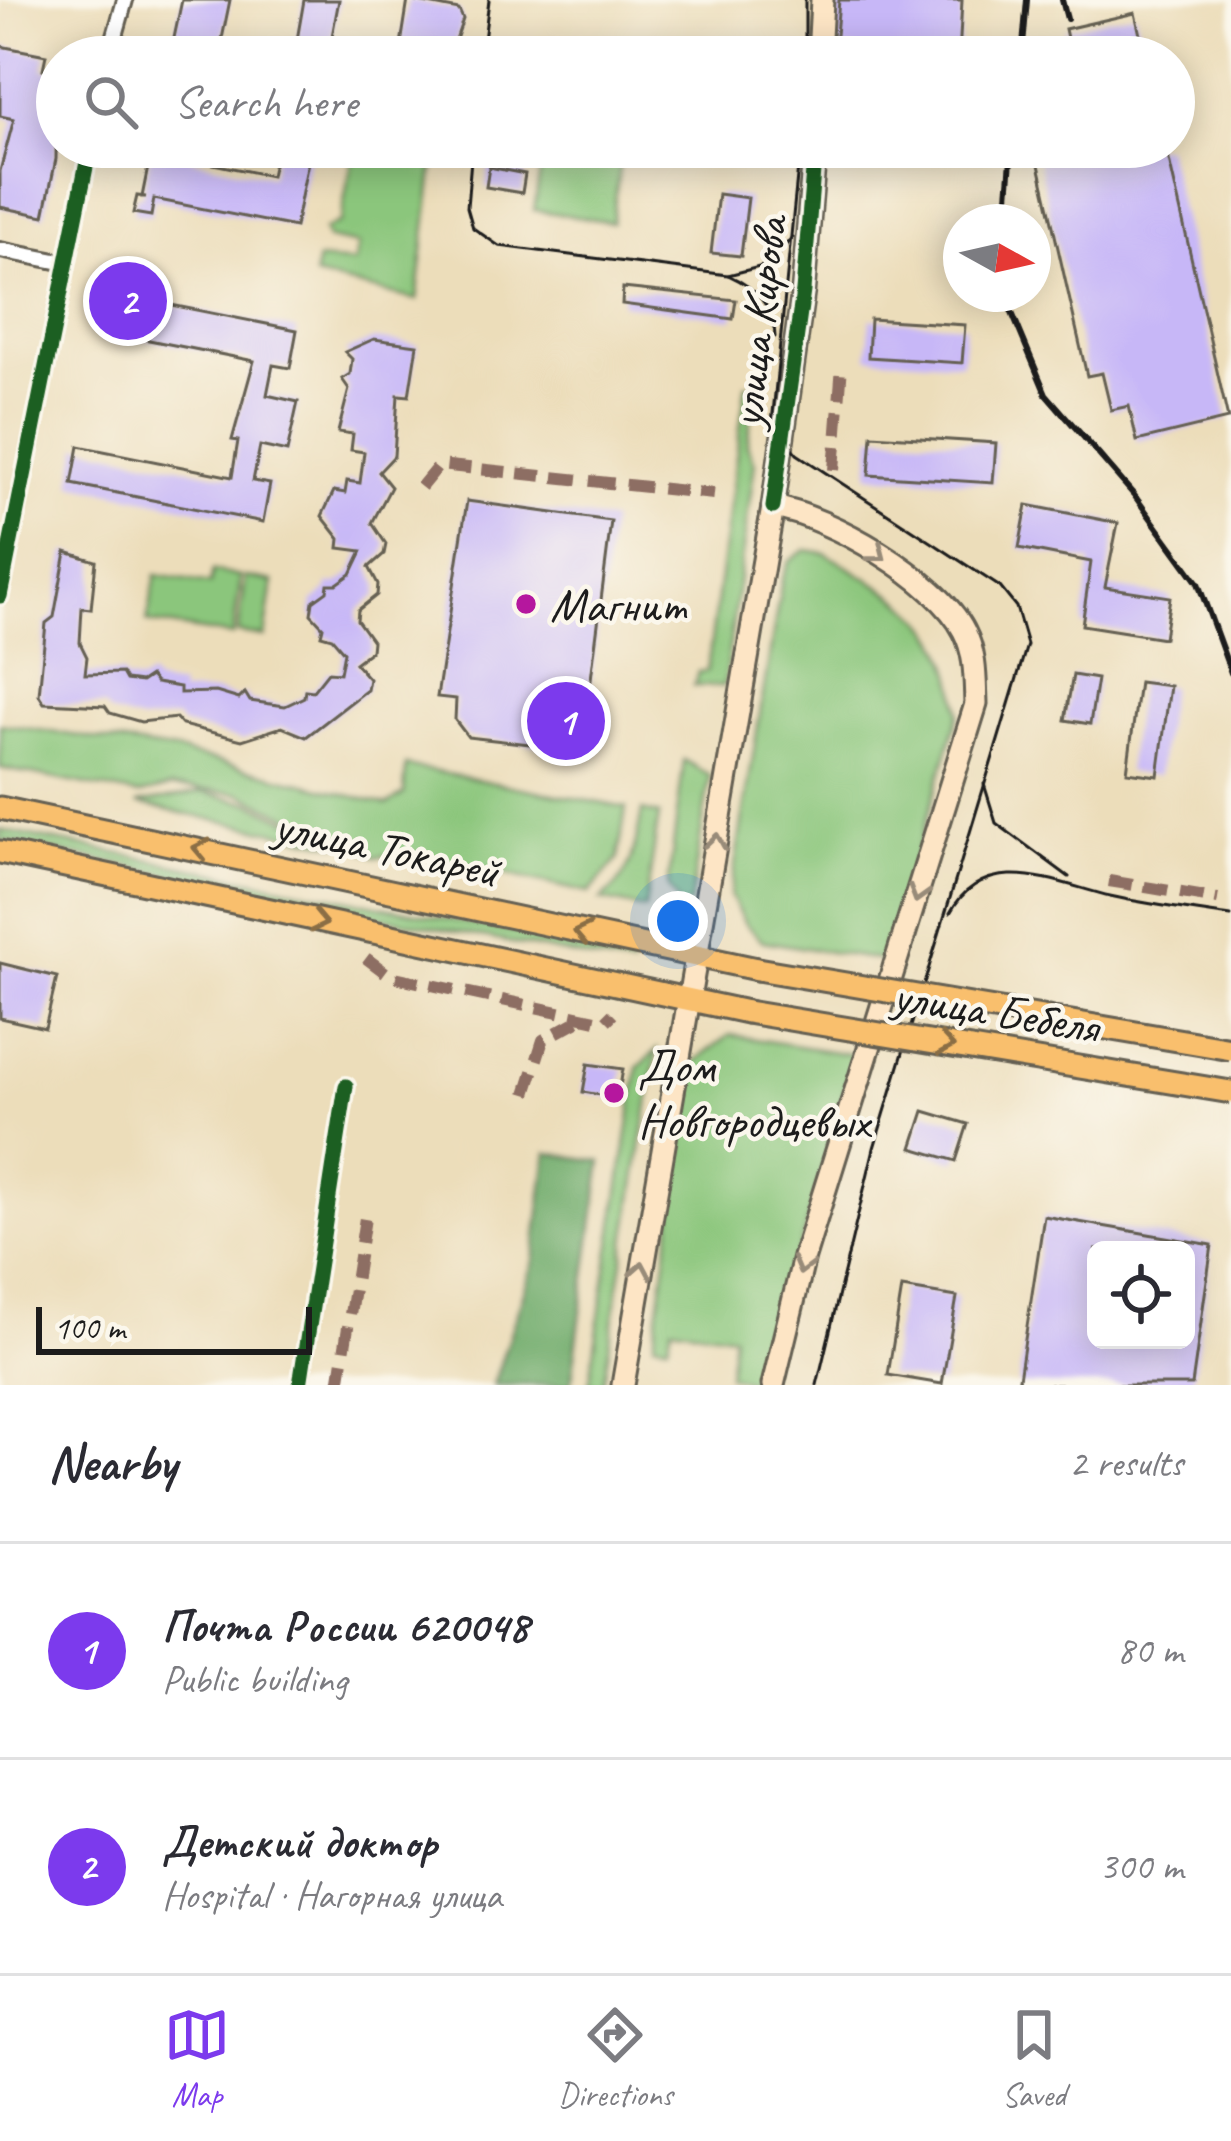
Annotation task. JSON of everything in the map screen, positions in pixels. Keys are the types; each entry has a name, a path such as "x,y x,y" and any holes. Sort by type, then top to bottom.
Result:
{"main road":[{"path":"820,36 822,0"},
{"name":"улица Кирова","path":"623,1385 773,507 803,291 812,168"},
{"path":"773,507 828,521 861,540 949,608 965,632 975,666 976,704 804,1257 773,1385"},
{"name":"улица Токарей","path":"0,808 757,969"},
{"name":"улица Токарей","path":"0,852 748,1012"},
{"name":"улица Бебеля","path":"757,969 1231,1048"},
{"name":"улица Бебеля","path":"748,1012 1231,1092"}],"street":[{"path":"115,36 125,0"},
{"path":"0,596 86,168"},
{"path":"0,250 66,263"},
{"path":"300,1385 346,1085"}],"green space":[{"path":"351,168 433,168 417,300 314,276 318,260 354,263 358,245 327,239 324,230 340,222"},
{"path":"541,168 619,168 612,222 534,210"},
{"path":"746,384 756,386 747,445 755,463 724,686 694,686 698,672 707,671"},
{"path":"806,550 825,553 917,614 933,632 954,680 959,713 884,961 763,941 745,924 730,896 782,579 789,561"},
{"path":"213,571 241,577 233,636 147,622 156,575 210,584"},
{"path":"246,577 273,582 265,637 238,633"},
{"path":"0,724 177,751 387,805 404,794 406,766 626,808 618,859 589,893 407,852 377,857 239,793 171,787 138,795 0,768"},
{"path":"684,760 710,776 690,904 680,905 668,887"},
{"path":"203,792 251,803 340,845 137,804"},
{"path":"642,811 659,815 645,909 601,900 626,871"},
{"path":"0,830 632,956 631,967 0,840"},
{"path":"730,1035 855,1055 760,1385 728,1375 733,1335 672,1326 668,1344 654,1342 695,1061"},
{"path":"657,1050 603,1385 589,1385 638,1068"},
{"path":"547,1153 602,1161 571,1385 493,1385 534,1261"}],"building":[{"path":"182,0 230,0 223,36 174,36"},
{"path":"304,0 339,0 332,36 298,36"},
{"path":"408,0 459,10 463,19 457,36 402,36"},
{"path":"839,0 962,0 960,36 836,36"},
{"path":"1135,13 1140,36 1066,36 1065,29"},
{"path":"0,46 36,53 36,168 54,168 44,216 0,207 0,171 14,119 0,116"},
{"path":"148,168 232,168 271,176 273,168 307,168 295,227 154,199 151,216 133,213 137,196 142,197"},
{"path":"489,168 525,174 522,193 486,187"},
{"path":"1040,168 1171,168 1228,419 1137,441 1129,406 1111,410 1102,373 1087,376"},
{"path":"718,194 748,198 741,256 711,253"},
{"path":"623,288 736,300 733,319 622,304"},
{"path":"106,292 297,330 290,368 273,365 267,395 298,402 287,452 260,446 253,481 270,484 263,522 72,484 79,446 232,477 238,441 232,440 254,361 99,330"},
{"path":"870,319 965,325 962,363 868,357"},
{"path":"374,339 417,345 409,396 398,395 394,456 379,472 391,487 372,523 386,544 384,554 369,567 378,584 377,595 358,610 357,620 372,641 371,651 355,663 369,679 367,690 306,737 282,727 242,740 182,725 176,718 141,722 110,713 105,706 44,703 39,695 46,623 54,617 66,552 96,561 91,609 82,608 85,674 122,673 126,680 141,682 150,676 156,683 180,687 180,693 216,692 239,699 245,693 250,701 285,706 304,697 305,690 313,691 328,672 340,673 344,652 332,638 321,635 323,627 311,614 313,601 327,591 328,584 351,574 362,551 339,548 340,539 322,516 334,491 345,493 347,481 360,483 364,452 351,450 353,434 338,432 349,389 342,379 350,374 352,359 345,352"},
{"path":"872,435 996,443 993,483 869,475"},
{"name":"Магнит","path":"467,501 611,521 582,750 468,737 455,720 456,699 437,697"},
{"path":"1027,505 1118,523 1105,587 1170,597 1164,638 1082,625 1091,562 1019,548"},
{"path":"1073,675 1097,679 1090,724 1065,720"},
{"path":"1139,682 1170,686 1158,776 1127,772"},
{"path":"0,963 57,977 45,1028 0,1018"},
{"path":"588,1064 623,1069 618,1098 583,1092"},
{"path":"924,1111 968,1124 956,1161 912,1148"},
{"path":"1044,1216 1189,1241 1087,1241 1087,1349 1195,1349 1195,1242 1212,1245 1192,1385 1018,1385"},
{"path":"902,1288 957,1297 942,1384 888,1375"}],"tram line":[{"path":"485,36 489,0"},
{"path":"805,0 805,36"},
{"path":"470,168 467,207 473,228 499,246 728,275 771,264 792,237"},
{"path":"798,168 772,423 797,454 1000,587 1016,607 1027,645 874,1148 817,1385"},
{"path":"728,275 761,299 775,337"},
{"path":"984,784 996,823 1069,877"},
{"path":"950,913 982,881 1023,875 1125,899 1231,916"}],"railway":[{"path":"1024,36 1027,0"},
{"path":"1062,0 1067,19"},
{"path":"1007,204 1010,168"},
{"path":"1012,312 1046,394 1134,495 1198,583 1231,673"}],"marked path":[{"path":"834,470 842,365"},
{"path":"421,487 439,465 714,494"},
{"path":"1109,881 1218,899"},
{"path":"366,958 390,976 605,1022 613,1014"},
{"path":"526,1094 543,1040 583,1018"},
{"path":"339,1385 365,1218"}],"cycle path":[{"path":"0,596 86,168"},
{"path":"773,507 803,291 813,168"},
{"path":"300,1385 346,1086"}],"place":[{"name":"Детский доктор","path":"128,301"},
{"name":"Магнит","path":"526,604"},
{"name":"Почта России 620048","path":"566,721"},
{"name":"Дом Новгородцевых","path":"614,1093"}]}
